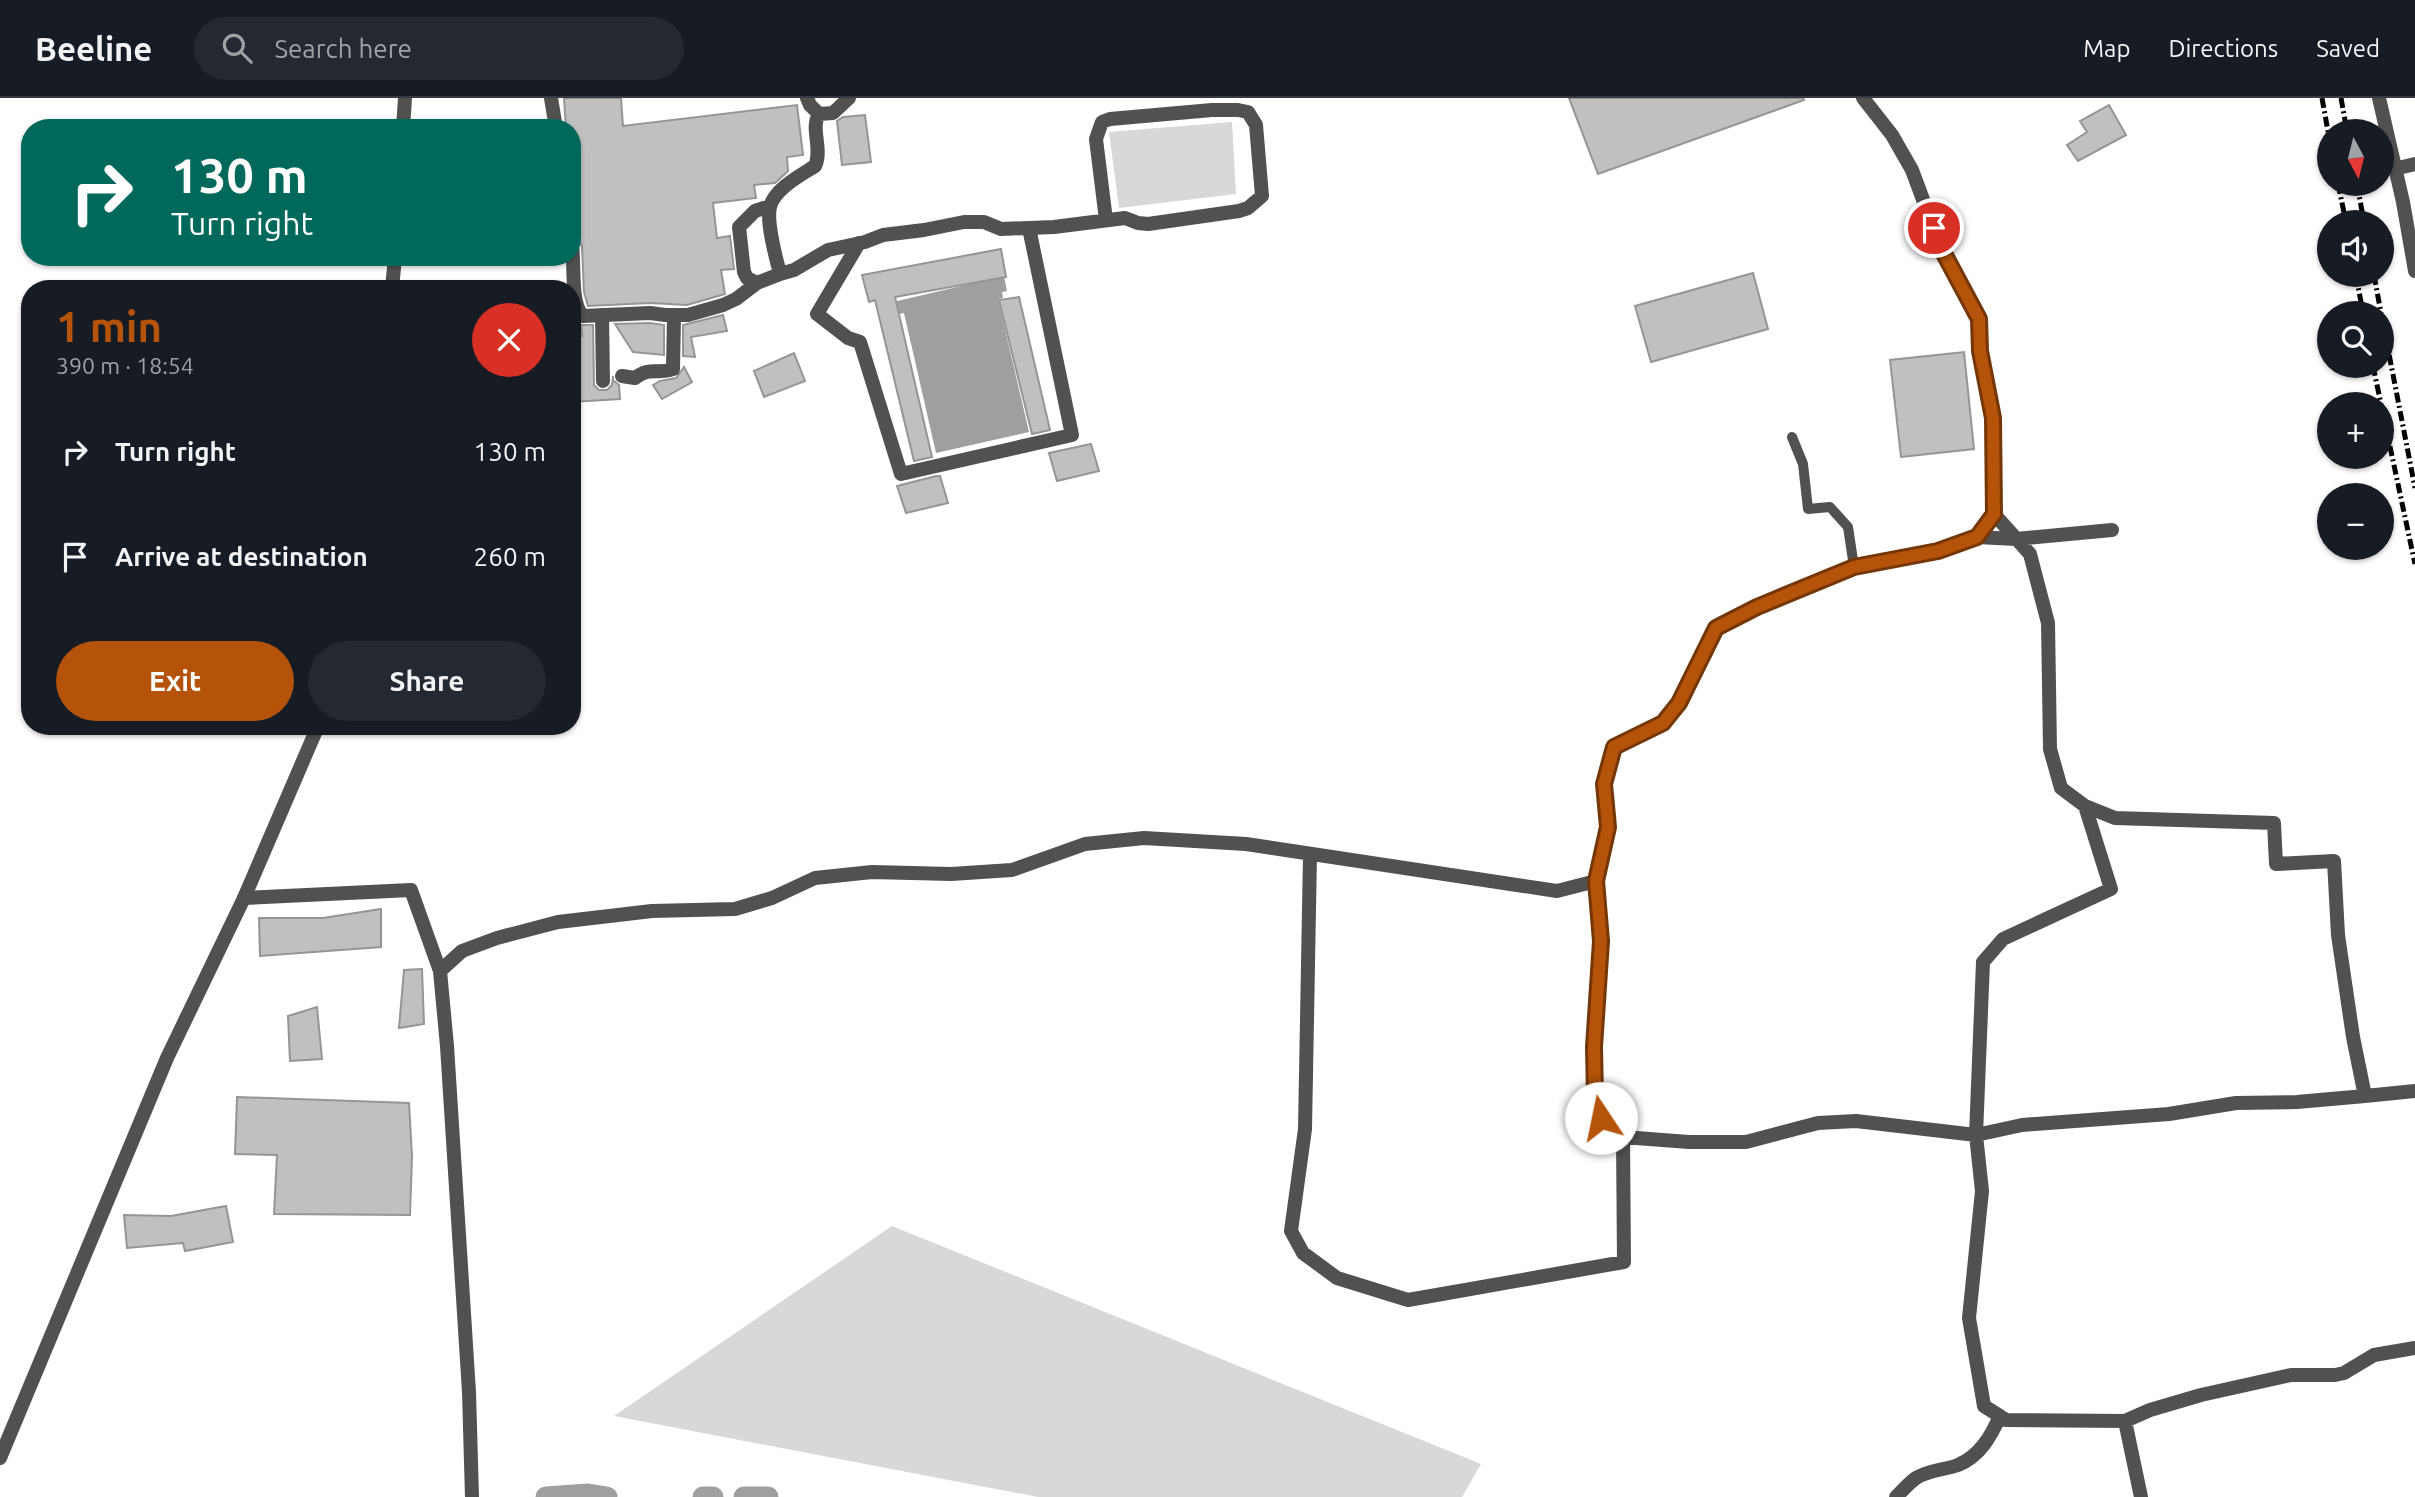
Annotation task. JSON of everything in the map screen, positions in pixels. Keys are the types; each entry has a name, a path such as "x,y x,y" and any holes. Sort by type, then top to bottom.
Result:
{"street":[{"path":"404,119 405,98"},
{"path":"551,98 554,119"},
{"path":"807,98 819,114 833,113 848,98"},
{"path":"1863,98 1892,135 1912,170 1941,248 1979,319 1980,351 1993,418 1994,514 1977,537"},
{"path":"2379,98 2383,119"},
{"path":"581,314 650,313 674,316 701,312 736,299 757,283 794,270 828,250 883,235 973,220 1001,229 1029,228 1106,220 1125,218 1138,223 1148,223 1239,211 1256,203 1262,196 1259,144 1253,118 1248,112 1238,110 1147,115 1102,122 1096,139 1106,220"},
{"path":"780,274 770,206 776,195 815,166 818,159 815,120 819,114"},
{"path":"2415,164 2394,169 2403,202 2415,271"},
{"path":"757,283 747,278 744,272 739,227 755,211 770,206"},
{"path":"859,243 817,314 848,338 860,342 901,474 1072,435 1029,228"},
{"path":"602,315 603,381"},
{"path":"622,376 635,378 645,371 664,372 673,369 674,316"},
{"path":"1994,514 2030,554 2048,623 2050,749 2061,788 2085,806 2115,818 2273,823 2276,864 2334,861 2338,935 2365,1096"},
{"path":"2112,530 2016,539 1977,537 1938,551 1854,567 1757,607 1716,628 1679,703 1663,723 1614,747 1604,784 1608,827 1596,881 1601,941 1594,1047 1595,1097 1601,1118 1623,1137 1689,1142 1746,1142 1818,1123 1856,1121 1976,1135 2022,1125 2169,1114 2236,1103 2297,1102 2415,1091"},
{"path":"0,1458 167,1058 244,898 314,735"},
{"path":"2085,806 2111,889 2003,939 1983,962 1976,1135 1982,1191 1969,1318 1984,1406 2006,1420 2125,1421 2162,1406 2261,1381 2291,1375 2344,1373 2374,1355 2415,1348"},
{"path":"440,971 462,951 509,934 558,922 652,911 735,909 772,898 815,878 872,872 986,874 1012,870 1085,844 1144,838 1246,844 1557,891 1596,881"},
{"path":"1310,855 1305,1129 1291,1231 1303,1253 1337,1278 1408,1300 1624,1262 1623,1137"},
{"path":"244,898 411,890 440,971 469,1392 471,1492"},
{"path":"1896,1497 1914,1479 1929,1472 1958,1465 1972,1456 1989,1439 2000,1416"},
{"path":"2125,1421 2141,1497"}],"lane":[{"path":"1792,437 1803,464 1808,509 1830,507 1848,527 1854,567"}],"shaded area":[{"path":"1232,122 1236,194 1119,208 1109,132"},
{"path":"1004,276 1007,291 1002,292 1003,298 998,299 1029,432 936,453 904,313 879,318 876,306"},
{"path":"892,1226 1481,1464 1462,1497 1038,1497 614,1416"}],"building":[{"path":"564,98 621,98 623,126 797,105 803,155 787,157 788,171 775,183 754,185 756,198 713,203 717,238 730,236 734,269 721,270 725,294 687,305 650,303 588,306 584,292 581,245 581,119 565,119"},
{"path":"1569,98 1803,98 1804,100 1598,174"},
{"path":"2109,105 2126,135 2078,161 2067,145 2087,132 2080,121"},
{"path":"865,115 871,162 842,165 837,121 843,117"},
{"path":"1001,249 1006,277 895,297 932,457 914,461 875,300 869,302 862,275"},
{"path":"1753,273 1768,329 1651,362 1635,306"},
{"path":"1019,297 1050,430 1032,434 999,300"},
{"path":"723,315 727,331 691,337 695,357 683,356 683,325"},
{"path":"615,324 664,325 664,355 633,352"},
{"path":"581,325 593,325 594,385 599,390 607,390 612,385 613,376 613,380 619,385 620,399 581,401"},
{"path":"1964,352 1974,449 1901,457 1890,360"},
{"path":"794,353 805,381 764,397 754,371"},
{"path":"684,367 692,382 662,399 653,385 676,378"},
{"path":"1091,444 1099,471 1057,481 1049,453"},
{"path":"940,476 948,503 906,513 897,486"},
{"path":"381,909 381,947 260,956 259,918 323,918"},
{"path":"422,969 424,1024 399,1028 404,970"},
{"path":"317,1007 322,1059 290,1061 288,1016"},
{"path":"237,1097 409,1103 412,1156 410,1215 274,1214 277,1155 235,1154"},
{"path":"226,1206 233,1242 185,1251 183,1243 127,1248 124,1215 171,1216"}],"waterway":[{"path":"546,1497 588,1494 607,1497"},
{"path":"703,1497 713,1497"},
{"path":"744,1497 768,1497"}],"railway":[{"path":"2322,98 2326,119"},
{"path":"2341,98 2345,119"},
{"path":"2341,196 2343,210"},
{"path":"2359,196 2362,210"},
{"path":"2358,287 2361,301"},
{"path":"2376,287 2379,301"},
{"path":"2376,378 2378,392"},
{"path":"2394,378 2415,488"},
{"path":"2394,465 2415,564"}],"route":[{"path":"1601,1118 1595,1097 1594,1047 1601,941 1596,881 1608,827 1604,784 1614,747 1663,723 1679,703 1716,628 1757,607 1854,567 1938,551 1977,537 1994,514 1993,418 1980,351 1979,319 1941,248 1934,228"}]}
